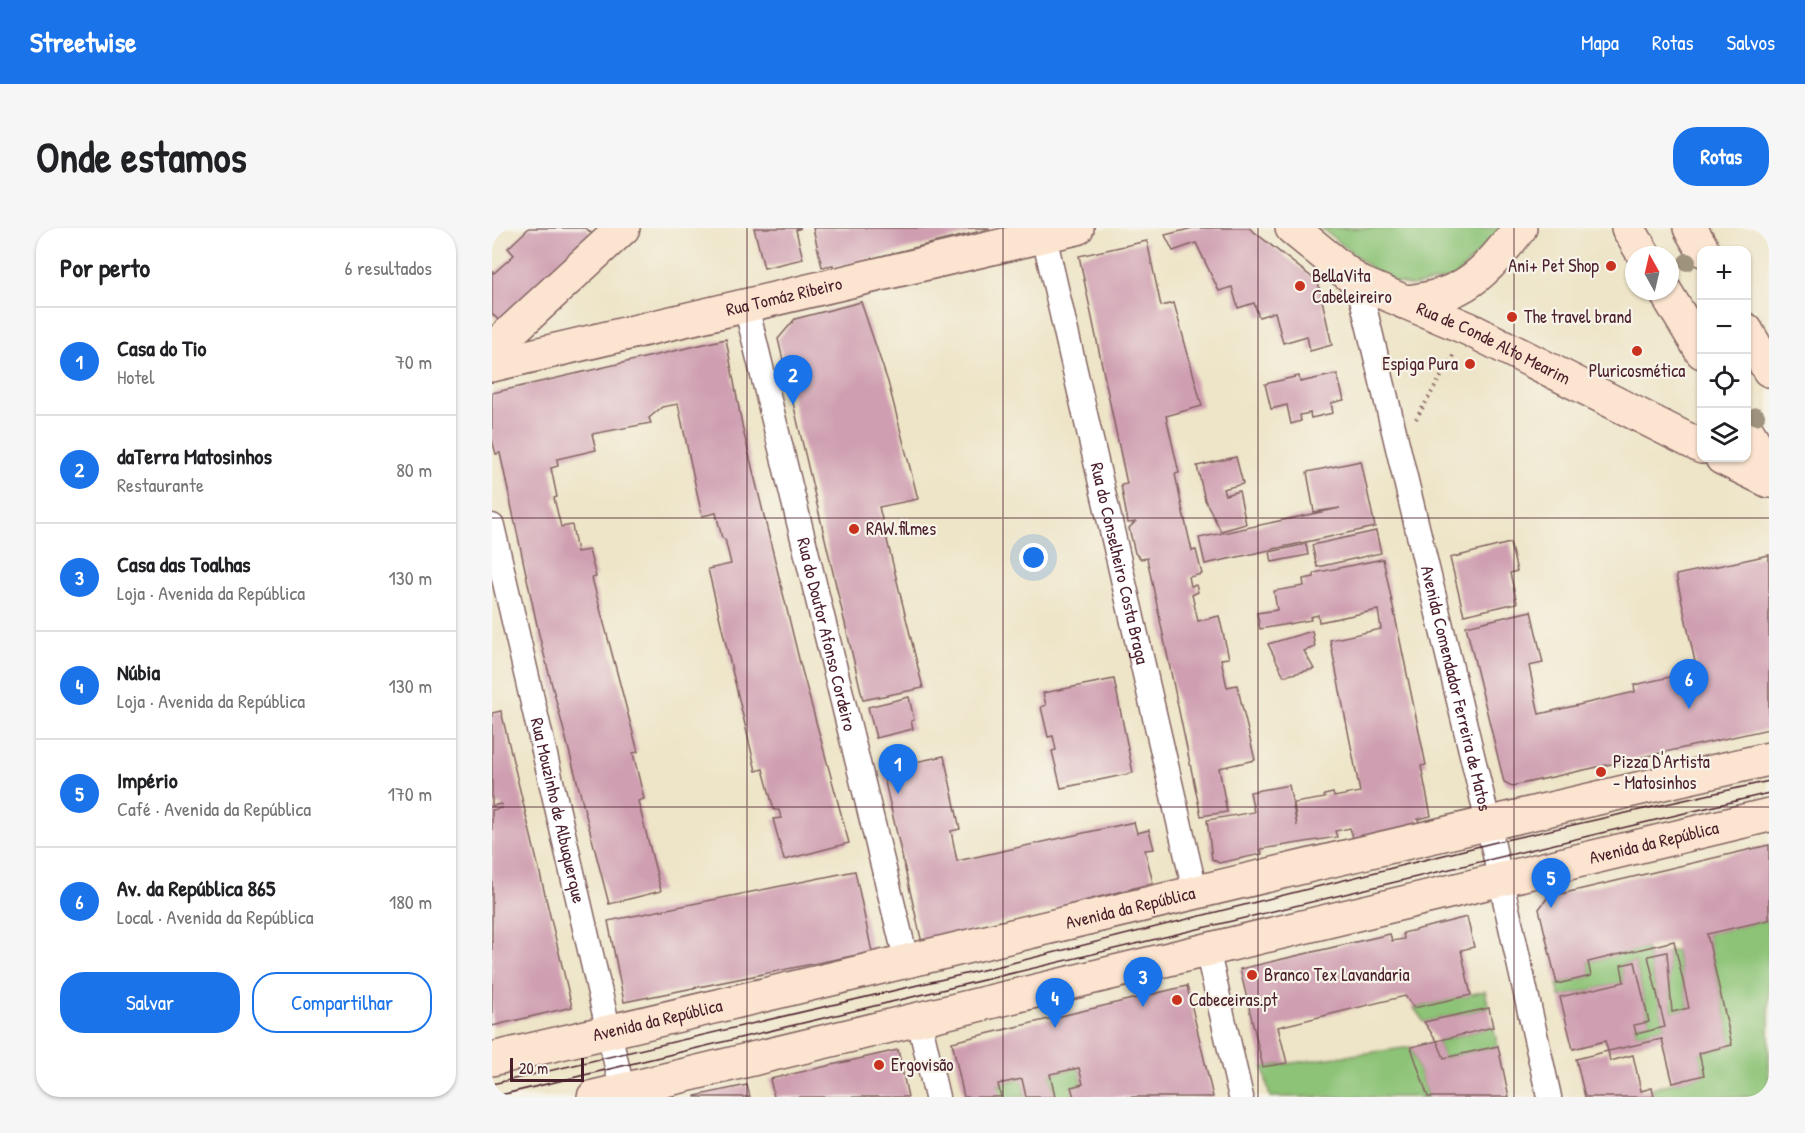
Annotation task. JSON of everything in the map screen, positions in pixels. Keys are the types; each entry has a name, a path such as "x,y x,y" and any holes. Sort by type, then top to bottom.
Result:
{"main road":[{"path":"492,349 624,228"},
{"name":"Rua Tomáz Ribeiro","path":"492,365 1077,228"},
{"name":"Rua de Conde Alto Mearim","path":"1292,228 1358,282 1469,329 1697,445"},
{"path":"1402,302 1434,298 1467,285 1493,263 1520,228"},
{"path":"1628,228 1639,246"},
{"path":"1690,228 1701,246"},
{"path":"564,285 557,312 558,324 577,340 586,343"},
{"path":"1670,300 1697,345"},
{"path":"1751,339 1769,370"},
{"path":"1751,437 1769,467"},
{"path":"1730,462 1769,481"},
{"name":"Avenida da República","path":"492,1059 907,963 1195,891 1488,822 1769,759"},
{"name":"Avenida da República","path":"614,1095 1207,949 1769,815"}],"street":[{"name":"Rua do Conselheiro Costa Braga","path":"1044,236 1195,891"},
{"name":"Avenida Comendador Ferreira de Matos","path":"1358,282 1488,822 1549,1097"},
{"name":"Rua do Doutor Afonso Cordeiro","path":"746,306 907,963"},
{"name":"Rua Mouzinho de Albuquerque","path":"492,526 610,1032 614,1095"},
{"path":"1207,949 1241,1097"},
{"path":"919,1020 937,1097"}],"path":[{"path":"1398,449 1469,329"}],"green space":[{"path":"1321,228 1502,228 1454,278 1412,286 1391,281 1376,272"},
{"path":"1769,920 1769,1097 1654,1097 1652,1088 1704,1075 1699,1053 1732,1045 1707,934"},
{"path":"1646,948 1665,1027 1636,1034 1634,1025 1649,1021 1635,962 1621,965 1624,982 1560,997 1557,984 1591,976 1588,962"},
{"path":"1676,950 1689,1008 1672,1012 1667,952"},
{"path":"1485,991 1489,1008 1424,1022 1414,1008"},
{"path":"1493,1027 1498,1046 1444,1058 1437,1041"},
{"path":"1411,1047 1428,1097 1270,1097 1263,1067"},
{"path":"1079,1068 1083,1084 1072,1087 1074,1097 1055,1097 1050,1074"},
{"path":"1022,1079 1026,1097 1001,1097 998,1084"}],"building":[{"path":"529,228 586,228 594,236 502,323 492,314 492,271 494,273 514,255 508,248"},
{"path":"754,228 801,228 796,230 803,259 764,268"},
{"path":"813,228 989,229 833,268 833,265 822,267"},
{"path":"1193,228 1249,228 1318,282 1332,345 1310,351 1307,336 1283,343 1275,312 1259,317 1254,303 1238,308 1232,287 1219,291 1196,243 1173,251 1165,235"},
{"path":"1147,241 1161,306 1174,303 1202,406 1166,416 1179,473 1175,474 1183,512 1192,551 1196,550 1202,574 1189,577 1191,586 1196,585 1198,592 1192,595 1198,621 1219,616 1229,658 1221,659 1227,687 1237,685 1255,760 1219,768 1227,812 1201,816 1147,558 1141,559 1135,553 1129,528 1135,522 1128,523 1121,485 1127,484 1079,256"},
{"path":"861,302 888,382 918,499 879,507 923,688 863,700 778,339 795,319"},
{"path":"726,339 743,430 800,663 849,843 784,860 773,819 781,818 779,810 774,810 763,769 756,771 708,569 731,564 725,539 722,538 716,513 702,516 678,404 662,407 649,418 651,423 592,434 596,450 557,459 558,466 551,468 557,497 554,498 561,527 572,525 577,552 589,550 596,577 592,578 638,752 633,753 644,799 638,801 661,891 609,904 540,639 500,453 496,454 492,440 492,393"},
{"path":"1337,374 1344,400 1331,403 1333,413 1311,418 1310,413 1300,415 1301,421 1291,424 1287,405 1271,409 1265,384 1299,376 1300,382"},
{"path":"1236,457 1243,484 1223,489 1225,495 1239,491 1246,524 1221,531 1205,500 1197,466"},
{"path":"1361,461 1375,527 1205,564 1199,538 1340,508 1314,512 1307,472"},
{"path":"1376,531 1381,553 1317,567 1312,545"},
{"path":"1510,543 1517,571 1510,573 1517,603 1464,615 1450,558"},
{"path":"1306,544 1308,555 1272,562 1270,552"},
{"path":"1769,555 1769,729 1512,786 1504,782 1466,626 1531,611 1543,663 1529,666 1539,714 1635,692 1634,685 1697,671 1676,575"},
{"path":"1383,559 1426,765 1421,766 1431,816 1418,819 1421,828 1354,841 1350,828 1335,831 1337,837 1261,849 1262,854 1219,863 1212,859 1207,820 1254,812 1250,792 1289,785 1297,826 1294,803 1325,798 1324,795 1333,793 1334,797 1360,792 1330,640 1381,629 1378,610 1319,622 1318,615 1310,617 1311,620 1260,629 1257,613 1277,610 1274,591 1304,586 1303,579 1314,577 1314,573"},
{"path":"1312,631 1315,647 1304,651 1314,669 1284,676 1268,644"},
{"path":"1114,679 1133,773 1061,788 1052,751 1056,750 1053,736 1048,737 1041,707 1046,705 1043,693"},
{"path":"909,697 914,720 911,721 913,729 876,738 868,707"},
{"path":"501,711 572,1007 492,1026 492,810 502,808 501,804 492,806 492,713"},
{"path":"944,756 960,829 951,831 957,861 1134,822 1137,833 1149,830 1154,849 1145,850 1153,883 922,943 882,769"},
{"path":"1769,845 1769,920 1707,934 1732,1045 1699,1053 1704,1075 1673,1083 1662,1039 1608,1051 1605,1041 1573,1049 1560,997 1624,982 1621,965 1635,962 1649,1022 1634,1025 1636,1034 1665,1027 1648,956 1667,952 1672,1012 1689,1008 1674,941 1588,962 1591,976 1557,984 1539,909 1548,897"},
{"path":"855,871 872,952 624,1002 608,921"},
{"path":"1467,917 1474,947 1461,950 1471,995 1414,1008 1405,996 1278,1027 1287,1063 1263,1067 1240,969 1390,934 1392,941 1404,939 1403,933"},
{"path":"1187,986 1213,1097 1074,1097 1071,1087 1083,1084 1079,1068 1050,1074 1055,1097 1026,1097 1022,1079 998,1084 1001,1097 964,1097 952,1042"},
{"path":"1489,1008 1493,1027 1437,1041 1424,1022"},
{"path":"1437,1041 1444,1058 1498,1046 1509,1097 1428,1097 1411,1047"},
{"path":"898,1050 908,1097 774,1097 770,1079"},
{"path":"1608,1051 1610,1061 1633,1055 1641,1091 1652,1088 1654,1097 1585,1097 1576,1059"},
{"path":"747,1085 750,1097 695,1097 695,1096"}],"tram line":[{"path":"492,1084 1004,965 1492,843 1769,781"},
{"path":"492,1097 1769,793"}],"place":[{"name":"Ani+ Pet Shop","path":"1611,266"},
{"name":"BellaVita Cabeleireiro","path":"1300,286"},
{"name":"The travel brand","path":"1512,317"},
{"name":"Pluricosmética","path":"1637,351"},
{"name":"Espiga Pura","path":"1470,364"},
{"name":"daTerra Matosinhos","path":"793,405"},
{"name":"RAW.filmes","path":"854,529"},
{"name":"Av. da República 865","path":"1689,709"},
{"name":"Pizza D'Artista - Matosinhos","path":"1601,772"},
{"name":"Casa do Tio","path":"898,794"},
{"name":"Império","path":"1551,908"},
{"name":"Branco Tex Lavandaria","path":"1252,975"},
{"name":"Cabeceiras.pt","path":"1177,1000"},
{"name":"Casa das Toalhas","path":"1143,1007"},
{"name":"Núbia","path":"1055,1028"},
{"name":"Ergovisão","path":"879,1065"}]}
